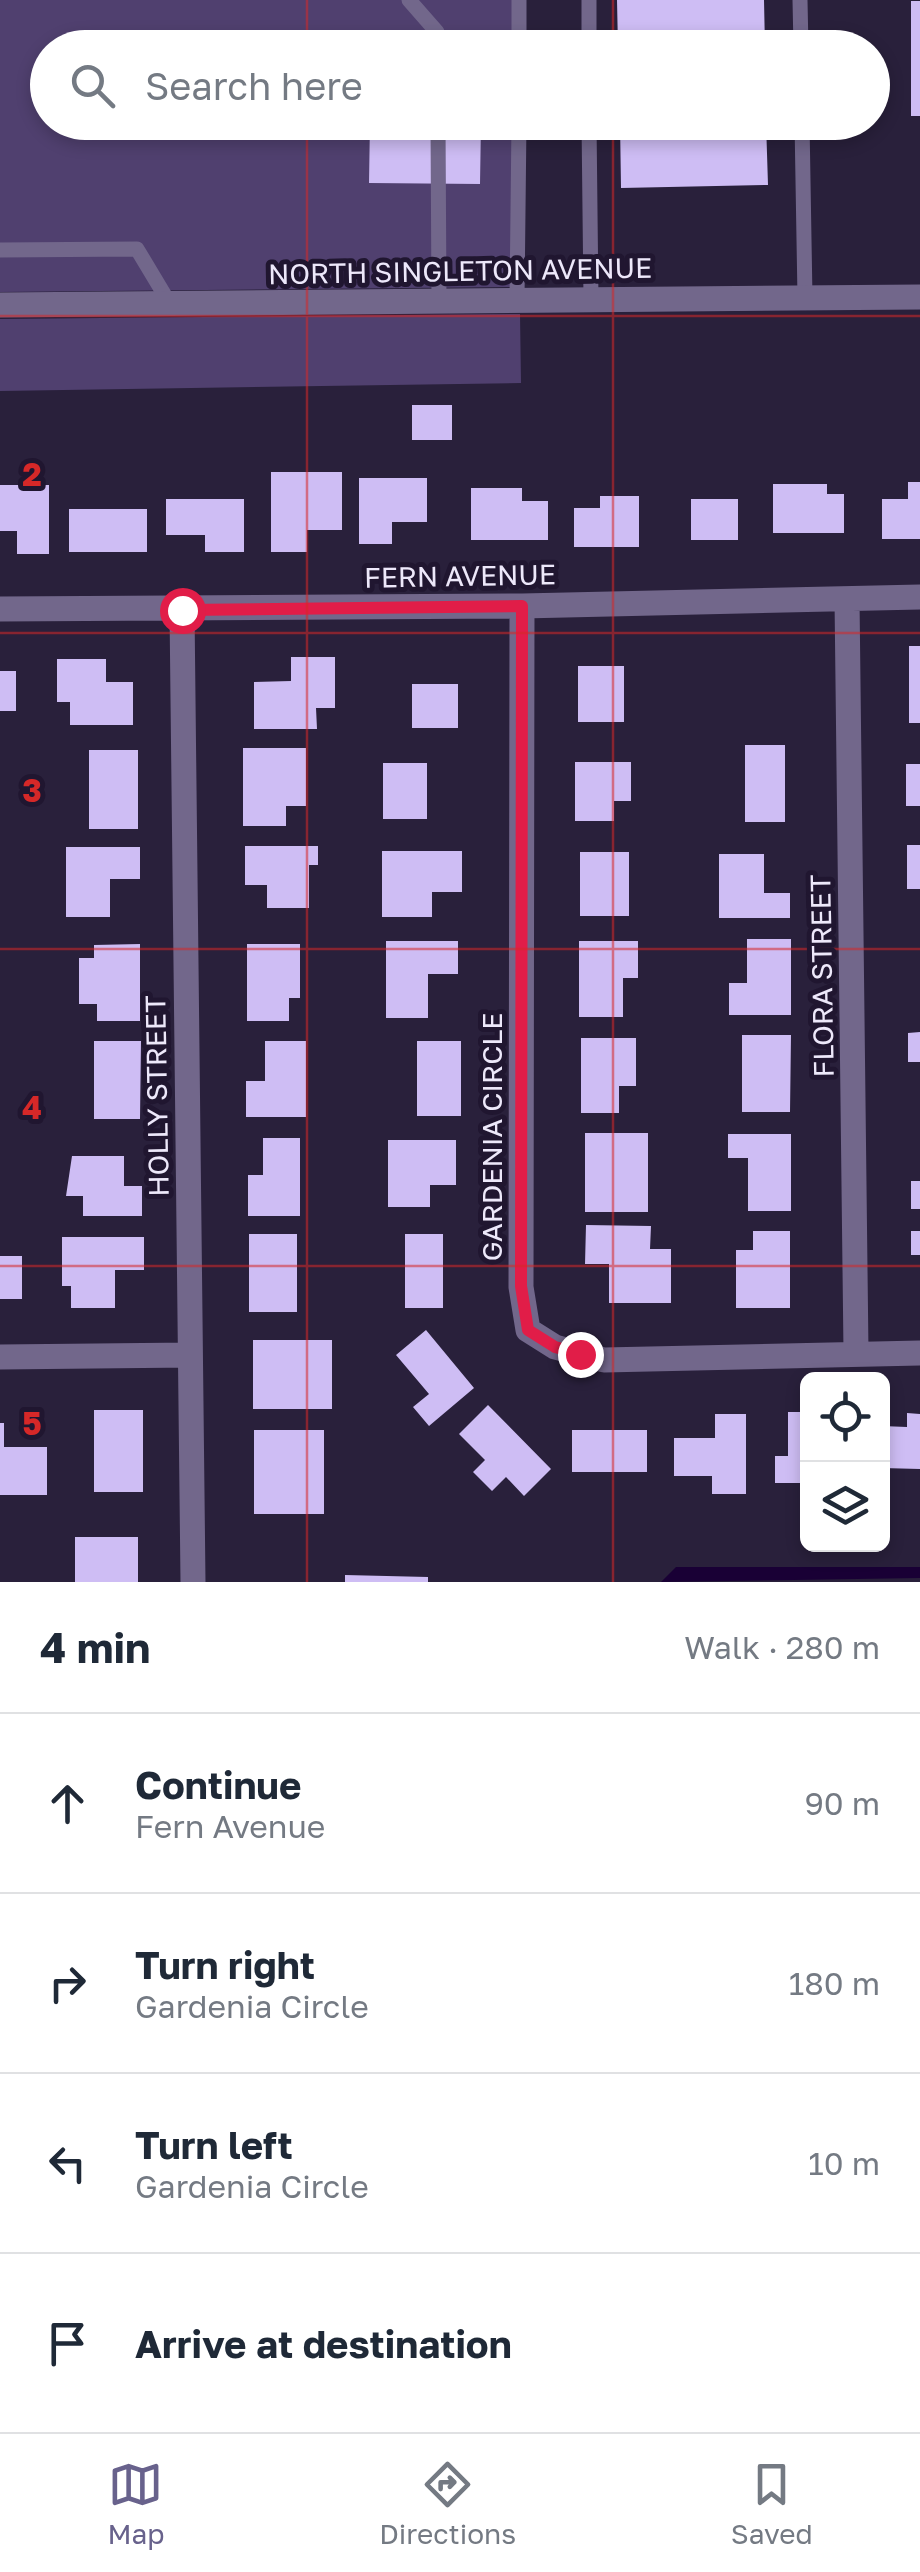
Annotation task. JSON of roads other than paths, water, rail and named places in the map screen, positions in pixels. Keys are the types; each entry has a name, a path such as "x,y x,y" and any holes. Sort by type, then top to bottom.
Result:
{"street":[{"name":"NORTH SINGLETON AVENUE","path":"0,305 920,297"},
{"name":"FERN AVENUE","path":"0,609 522,606 920,596"},
{"name":"FLORA STREET","path":"847,598 856,1352"},
{"name":"GARDENIA CIRCLE","path":"522,606 521,1286 528,1330 555,1347 604,1360 920,1352"},
{"name":"HOLLY STREET","path":"182,610 194,1582"},
{"path":"0,1357 190,1354"}],"lane":[{"path":"409,0 435,30"},
{"path":"519,0 519,30"},
{"path":"590,0 590,30"},
{"path":"800,0 800,30"},
{"path":"438,140 439,301"},
{"path":"517,300 518,140"},
{"path":"590,140 591,300"},
{"path":"802,140 805,298"},
{"path":"0,250 138,249 170,304"}]}
